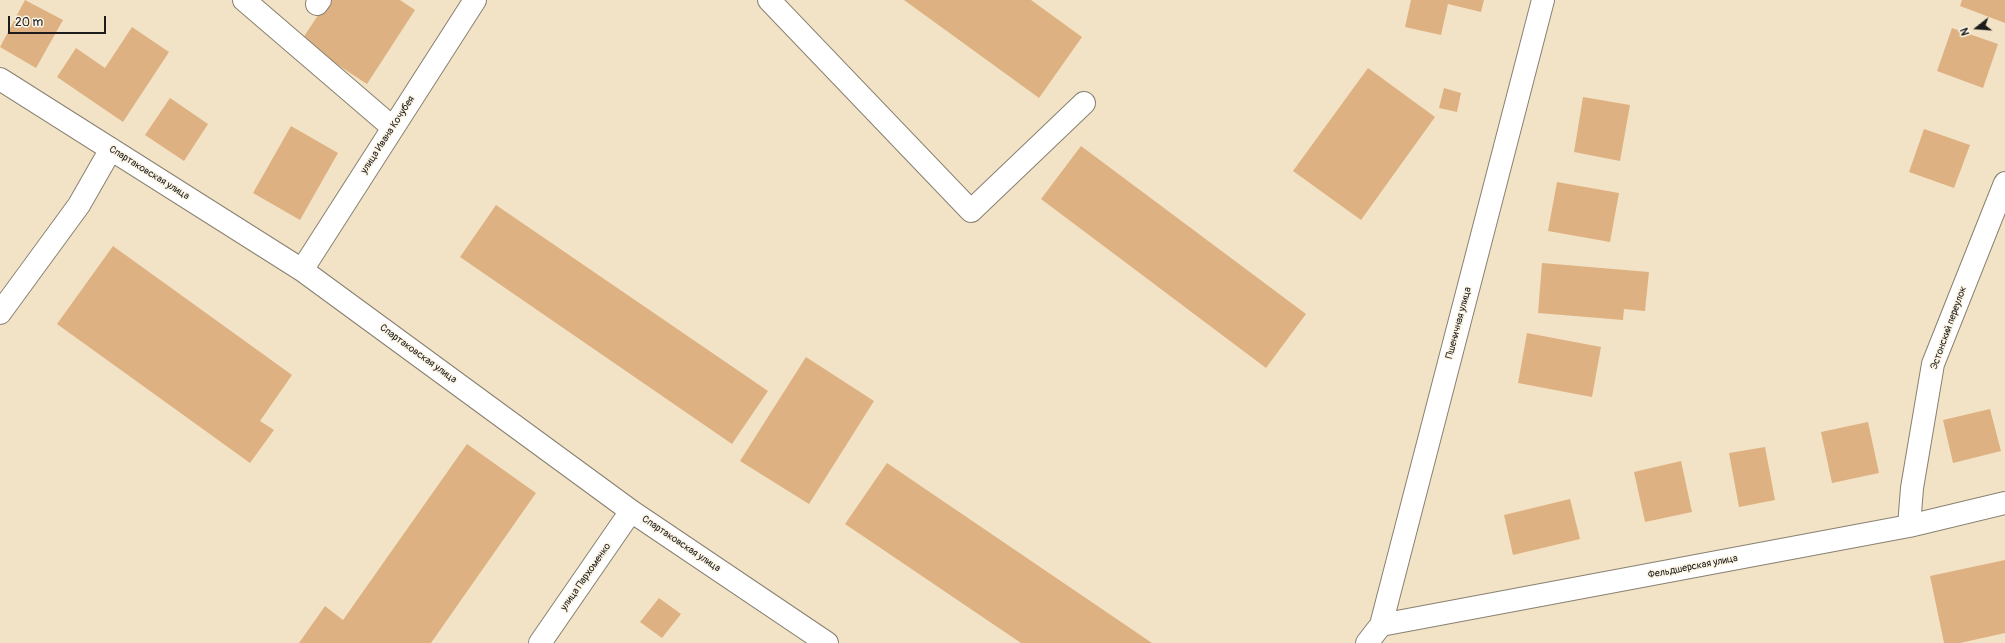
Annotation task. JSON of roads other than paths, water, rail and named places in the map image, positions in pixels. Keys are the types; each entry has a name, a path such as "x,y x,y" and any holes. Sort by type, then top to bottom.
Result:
{"street":[{"path":"244,0 392,127"},
{"path":"768,0 971,211 1084,103"},
{"name":"Пшеничная улица","path":"1367,643 1381,625 1543,0"},
{"name":"улица Ивана Кочубея","path":"302,270 473,1"},
{"name":"Спартаковская улица","path":"0,79 302,270 631,511 827,643"},
{"path":"0,313 79,205 111,148"},
{"name":"Эстонский переулок","path":"1909,526 1912,488 1934,364 2005,183"},
{"name":"Фельдшерская улица","path":"1381,625 1909,526 2005,503"},
{"name":"улица Пархоменко","path":"540,643 631,511"}]}
